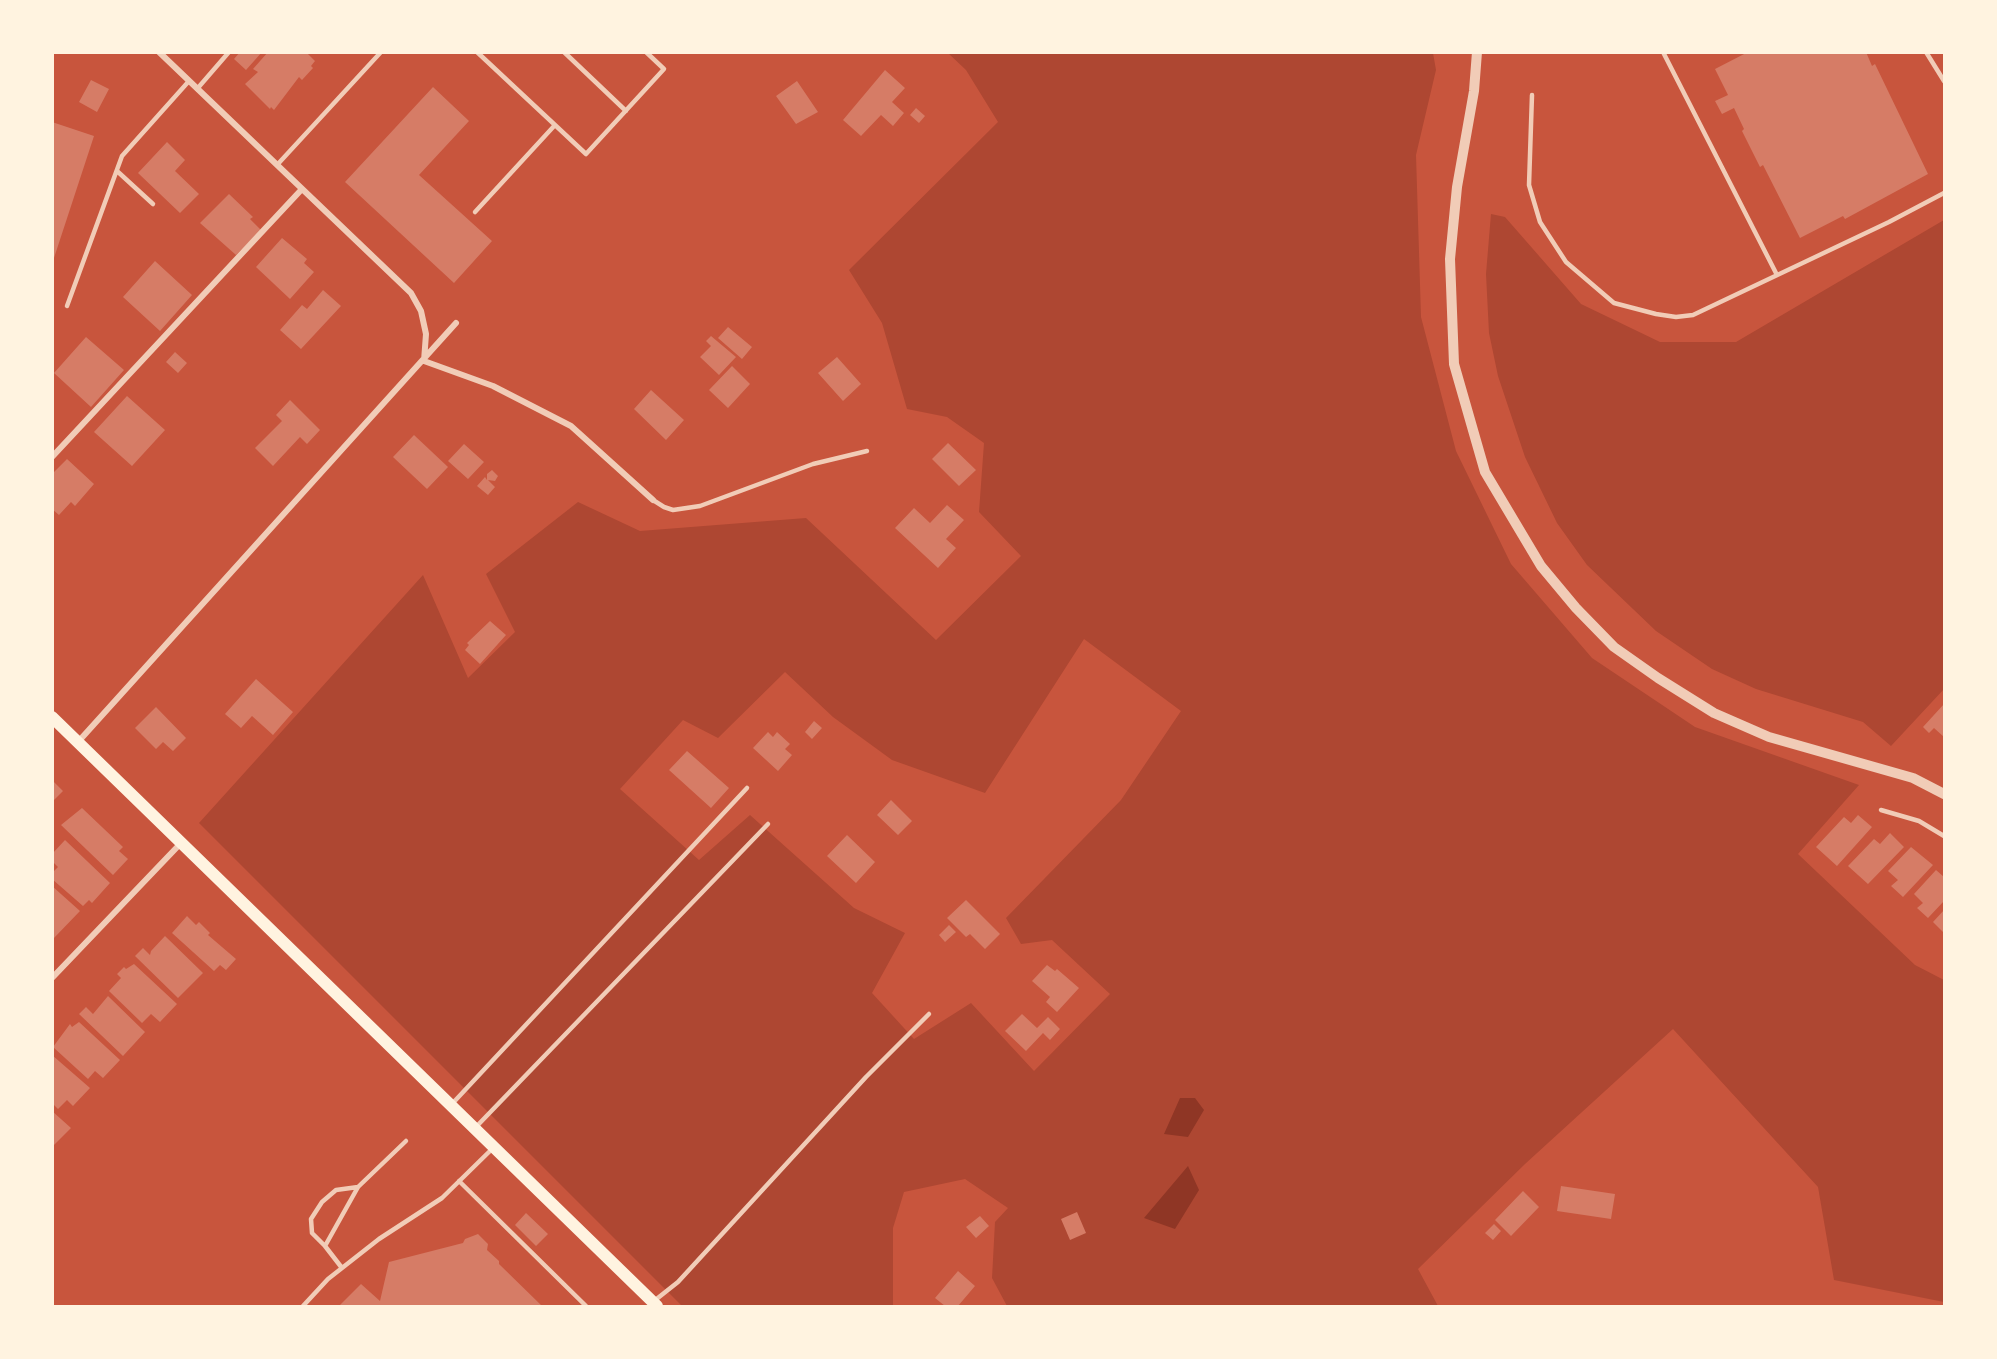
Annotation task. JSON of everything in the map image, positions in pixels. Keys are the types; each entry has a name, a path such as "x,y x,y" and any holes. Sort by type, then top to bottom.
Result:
{"main road":[{"path":"52,717 654,1304"}],"street":[{"path":"159,52 411,293 421,311 426,334 424,361"},
{"path":"1477,52 1474,91 1457,187 1450,260 1455,364 1485,472 1541,566 1576,608 1614,647 1714,713 1770,737 1913,778 1944,794"},
{"path":"52,457 302,189"},
{"path":"78,742 456,323"},
{"path":"424,361 493,386 571,426 653,500"},
{"path":"52,978 181,843"}],"lane":[{"path":"197,89 229,52"},
{"path":"277,165 381,52"},
{"path":"477,52 586,154 664,69 646,52"},
{"path":"564,52 626,111"},
{"path":"1663,52 1777,275"},
{"path":"1926,52 1944,81"},
{"path":"67,306 122,156 189,81"},
{"path":"1532,95 1529,185 1540,222 1566,262 1614,303 1676,316 1693,315 1889,222 1944,193"},
{"path":"475,212 555,125"},
{"path":"117,171 153,204"},
{"path":"653,500 673,510 700,506 813,464 867,451"},
{"path":"451,1105 747,788"},
{"path":"1881,810 1919,821 1944,836"},
{"path":"475,1128 768,824"},
{"path":"654,1304 678,1282 866,1077 929,1014"},
{"path":"325,1246 358,1187 406,1141"},
{"path":"303,1306 342,1268 379,1239 442,1198 494,1147"},
{"path":"459,1181 586,1306"},
{"path":"342,1268 312,1233 311,1219 321,1202 336,1190 358,1187"}],"shaded area":[{"path":"948,53 1433,53 1436,70 1416,155 1421,317 1456,451 1511,564 1592,658 1695,727 1859,785 1798,854 1915,965 1944,980 1944,1302 1834,1280 1818,1187 1673,1029 1525,1164 1418,1269 1438,1306 1007,1306 992,1278 995,1222 1008,1208 965,1179 904,1192 893,1228 893,1306 682,1306 199,823 423,575 468,678 515,632 486,574 578,502 640,531 806,518 936,640 1021,556 979,512 984,443 947,417 907,409 882,323 849,270 998,122 966,70","holes":["1084,639 1181,711 1121,800 1006,918 1021,944 1052,940 1110,994 1034,1071 971,1003 914,1039 872,993 905,933 854,908 750,815 699,860 620,789 683,720 718,738 785,672 833,717 892,760 985,793"]},
{"path":"1491,214 1505,217 1581,304 1660,342 1736,342 1944,220 1944,689 1891,746 1863,722 1756,689 1712,669 1656,631 1587,565 1557,523 1525,457 1498,376 1489,333 1486,274"},
{"path":"1180,1098 1195,1098 1204,1110 1188,1137 1164,1134"},
{"path":"1188,1166 1199,1190 1175,1229 1144,1218"}],"building":[{"path":"240,52 262,52 246,70 234,59"},
{"path":"268,52 306,52 315,61 311,66 313,68 302,80 299,77 274,110 271,107 270,109 245,84 258,72 253,69"},
{"path":"1748,52 1866,52 1872,66 1875,64 1928,174 1845,219 1843,216 1800,238 1763,165 1760,167 1742,131 1744,129 1734,108 1722,114 1715,101 1728,95 1715,69"},
{"path":"885,70 905,88 892,102 904,113 893,126 881,115 861,136 843,120"},
{"path":"91,80 109,89 97,112 79,102"},
{"path":"797,81 818,112 796,124 776,96"},
{"path":"433,87 469,121 419,175 492,241 454,283 345,182"},
{"path":"916,108 925,116 919,123 910,115"},
{"path":"52,122 94,136 53,261 52,261"},
{"path":"167,142 185,160 175,171 199,194 180,213 138,173"},
{"path":"229,194 253,217 250,219 261,230 236,255 200,223"},
{"path":"282,238 307,259 304,263 314,272 290,299 256,267"},
{"path":"155,261 192,295 160,331 123,297"},
{"path":"323,290 341,306 301,349 280,330 302,305 307,309"},
{"path":"728,327 752,347 742,359 718,338"},
{"path":"711,336 736,357 719,375 700,357 711,346 706,341"},
{"path":"86,337 124,370 91,407 54,373"},
{"path":"175,352 187,363 178,373 166,362"},
{"path":"837,357 861,384 843,401 818,373"},
{"path":"732,366 750,384 728,408 709,390"},
{"path":"651,390 684,420 666,440 634,409"},
{"path":"127,396 165,430 132,466 94,432"},
{"path":"290,400 320,430 307,444 300,437 273,466 255,448 282,421 276,415"},
{"path":"414,435 448,467 427,489 393,457"},
{"path":"948,443 976,470 959,486 932,459"},
{"path":"464,444 484,462 468,479 448,461"},
{"path":"67,459 94,484 75,506 71,502 59,515 52,509 52,474"},
{"path":"492,470 498,476 495,481 488,480 495,487 488,495 477,486 485,477 487,480 487,474"},
{"path":"947,505 964,520 946,539 956,548 938,568 895,528 914,508 930,523"},
{"path":"490,621 506,635 480,664 465,650 469,645 467,643"},
{"path":"256,679 293,712 273,735 252,716 241,728 225,714"},
{"path":"1944,704 1944,737 1934,728 1929,733 1923,727"},
{"path":"156,707 186,738 173,751 163,742 156,749 135,728"},
{"path":"814,721 822,728 812,739 805,732"},
{"path":"768,732 773,737 777,732 790,744 785,749 792,755 778,771 753,748"},
{"path":"687,751 729,788 711,808 669,770"},
{"path":"52,780 63,791 52,802"},
{"path":"891,800 912,821 898,835 877,815"},
{"path":"82,808 123,847 119,851 128,859 113,875 61,825"},
{"path":"1858,815 1872,827 1837,866 1816,847 1844,817 1851,823"},
{"path":"1890,833 1904,847 1868,884 1848,866 1874,839 1880,844"},
{"path":"847,835 875,862 856,883 827,856"},
{"path":"65,840 110,883 92,903 89,900 83,906 52,879 52,873 58,867 52,861 52,854"},
{"path":"1911,847 1933,865 1903,897 1891,886 1898,880 1888,871"},
{"path":"1936,870 1944,877 1944,901 1928,918 1917,908 1923,903 1914,894"},
{"path":"52,886 80,911 54,938 52,936"},
{"path":"966,900 1000,934 985,949 970,934 966,937 947,918"},
{"path":"1944,910 1944,933 1933,922"},
{"path":"187,916 196,925 199,922 210,933 208,935 236,959 226,970 220,965 214,971 172,933"},
{"path":"949,925 956,932 945,942 939,935"},
{"path":"165,936 203,973 178,998 135,956 143,948 150,955"},
{"path":"134,964 177,1004 160,1022 151,1014 142,1023 109,991 121,978 117,974 124,967 126,969"},
{"path":"1047,965 1055,971 1057,969 1079,988 1057,1012 1046,1002 1050,997 1032,981"},
{"path":"108,996 145,1032 123,1056 79,1014 86,1007 93,1014"},
{"path":"1022,1014 1037,1028 1048,1017 1060,1029 1050,1040 1043,1033 1026,1051 1005,1031"},
{"path":"79,1022 120,1060 103,1078 95,1071 88,1079 53,1047 70,1024 72,1027"},
{"path":"52,1055 90,1088 73,1106 67,1100 58,1109 52,1103"},
{"path":"52,1111 71,1128 52,1147"},
{"path":"1561,1186 1615,1194 1611,1219 1557,1211"},
{"path":"1523,1191 1539,1207 1511,1236 1495,1220"},
{"path":"1077,1212 1086,1233 1070,1240 1061,1219"},
{"path":"526,1213 548,1234 536,1246 515,1225"},
{"path":"980,1216 989,1226 976,1238 966,1227"},
{"path":"1494,1224 1501,1231 1493,1240 1485,1233"},
{"path":"478,1234 488,1244 487,1250 499,1261 499,1264 542,1306 339,1306 361,1284 380,1301 389,1262 463,1243 465,1239"},
{"path":"958,1271 975,1286 958,1306 945,1306 935,1298"}]}
